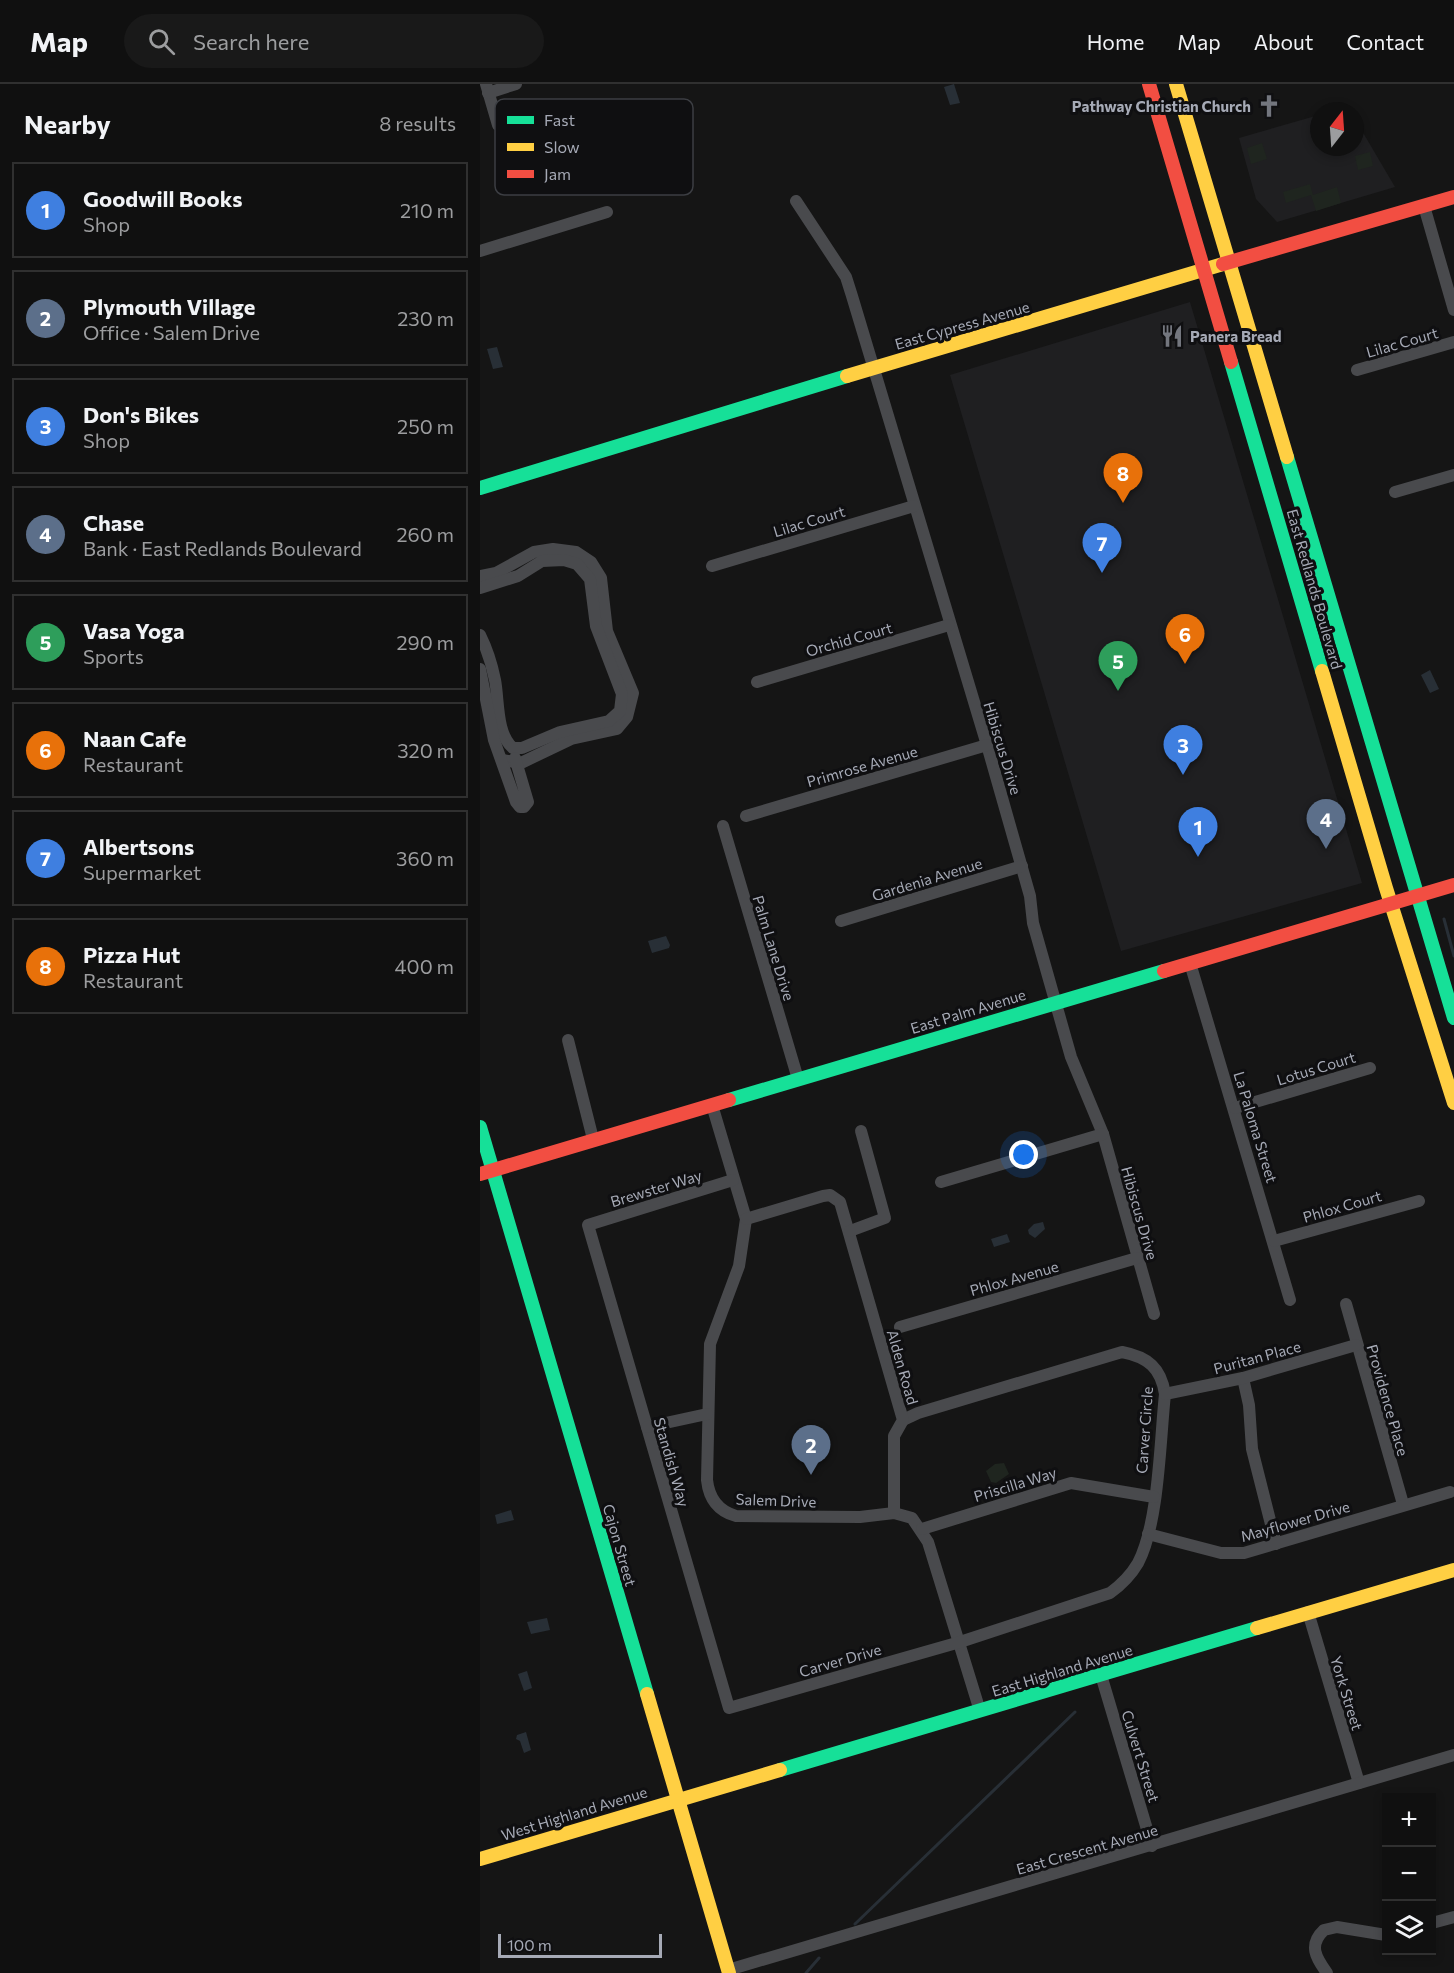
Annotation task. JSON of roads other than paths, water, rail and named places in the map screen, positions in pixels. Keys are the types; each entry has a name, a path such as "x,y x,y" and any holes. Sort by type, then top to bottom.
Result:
{"main road":[{"name":"East Redlands Boulevard","path":"1149,84 1390,903 1454,1103"},
{"name":"East Redlands Boulevard","path":"1176,84 1454,1018"},
{"name":"East Cypress Avenue","path":"480,488 873,368 1454,197"},
{"name":"East Palm Avenue","path":"486,1172 1454,885"},
{"name":"Cajon Street","path":"480,1127 486,1172 729,1971"},
{"name":"East Highland Avenue","path":"678,1799 980,1712 1454,1570"},
{"name":"West Highland Avenue","path":"480,1859 678,1799"}],"street":[{"path":"495,115 487,88 516,84"},
{"name":"Hibiscus Drive","path":"796,201 846,278 1022,866 1033,923 1071,1057 1103,1134 1154,1314"},
{"path":"1424,206 1454,310"},
{"path":"480,250 607,212"},
{"name":"Lilac Court","path":"1358,370 1454,342"},
{"path":"1395,492 1454,476"},
{"name":"Lilac Court","path":"712,566 914,506"},
{"path":"480,576 496,573 534,552 553,549 576,552 591,562 601,578 607,631 633,693 627,717 617,729 571,739 525,762 502,760"},
{"path":"480,588 518,576 542,561 564,560 577,564 590,579 596,626 622,694 620,711 609,721 560,732 522,748 510,746"},
{"name":"Orchid Court","path":"758,682 949,626"},
{"path":"480,635 493,671 501,721 517,763 528,802 527,806 521,808 516,802 489,719 480,669"},
{"name":"Primrose Avenue","path":"746,816 987,745"},
{"name":"Palm Lane Drive","path":"723,826 798,1079"},
{"name":"Gardenia Avenue","path":"841,921 1022,866"},
{"name":"La Paloma Street","path":"1190,963 1235,1108 1290,1300"},
{"path":"568,1040 593,1139"},
{"name":"Lotus Court","path":"1235,1108 1370,1068"},
{"path":"711,1105 746,1219 830,1196 840,1202 850,1231 885,1218 861,1131"},
{"path":"941,1182 1103,1134"},
{"name":"Brewster Way","path":"588,1225 733,1180"},
{"name":"Phlox Court","path":"1274,1241 1419,1201"},
{"name":"Salem Drive","path":"746,1219 739,1266 710,1344 707,1414 708,1491 719,1508 736,1516 837,1517 894,1513"},
{"name":"Standish Way","path":"588,1225 729,1708"},
{"name":"Alden Road","path":"850,1231 903,1420 894,1436 894,1513"},
{"name":"Phlox Avenue","path":"900,1327 1137,1258"},
{"name":"Providence Place","path":"1346,1304 1403,1504"},
{"name":"Puritan Place","path":"1165,1394 1243,1378 1356,1345"},
{"name":"Carver Circle","path":"903,1420 918,1413 1122,1352 1140,1356 1154,1365 1163,1379 1165,1394 1154,1497 1148,1534 1133,1570 1110,1593 960,1642"},
{"path":"1243,1378 1249,1406 1252,1449 1276,1544"},
{"path":"647,1427 707,1414"},
{"name":"Priscilla Way","path":"922,1529 1071,1483 1154,1497"},
{"name":"Mayflower Drive","path":"1148,1534 1228,1554 1244,1553 1403,1504 1450,1492"},
{"path":"894,1513 912,1518 922,1529 928,1542 980,1712"},
{"name":"York Street","path":"1308,1612 1359,1783"},
{"name":"Carver Drive","path":"729,1708 960,1642"},
{"name":"Culvert Street","path":"1101,1675 1152,1846"},
{"name":"East Crescent Avenue","path":"729,1971 1454,1755"},
{"path":"1436,1922 1454,1917"},
{"path":"1327,1973 1317,1959 1314,1947 1324,1930 1337,1928 1382,1934"}],"waterway":[{"path":"1444,919 1454,956"},
{"path":"855,1924 1075,1712"},
{"path":"806,1973 819,1958"}],"place":[{"name":"Pathway Christian Church","path":"1269,106"},
{"name":"Panera Bread","path":"1172,336"},
{"name":"Pizza Hut","path":"1123,503"},
{"name":"Albertsons","path":"1102,573"},
{"name":"Naan Cafe","path":"1185,664"},
{"name":"Vasa Yoga","path":"1118,691"},
{"name":"Don's Bikes","path":"1183,775"},
{"name":"Chase","path":"1326,849"},
{"name":"Goodwill Books","path":"1198,857"},
{"name":"Plymouth Village","path":"811,1475"}]}
